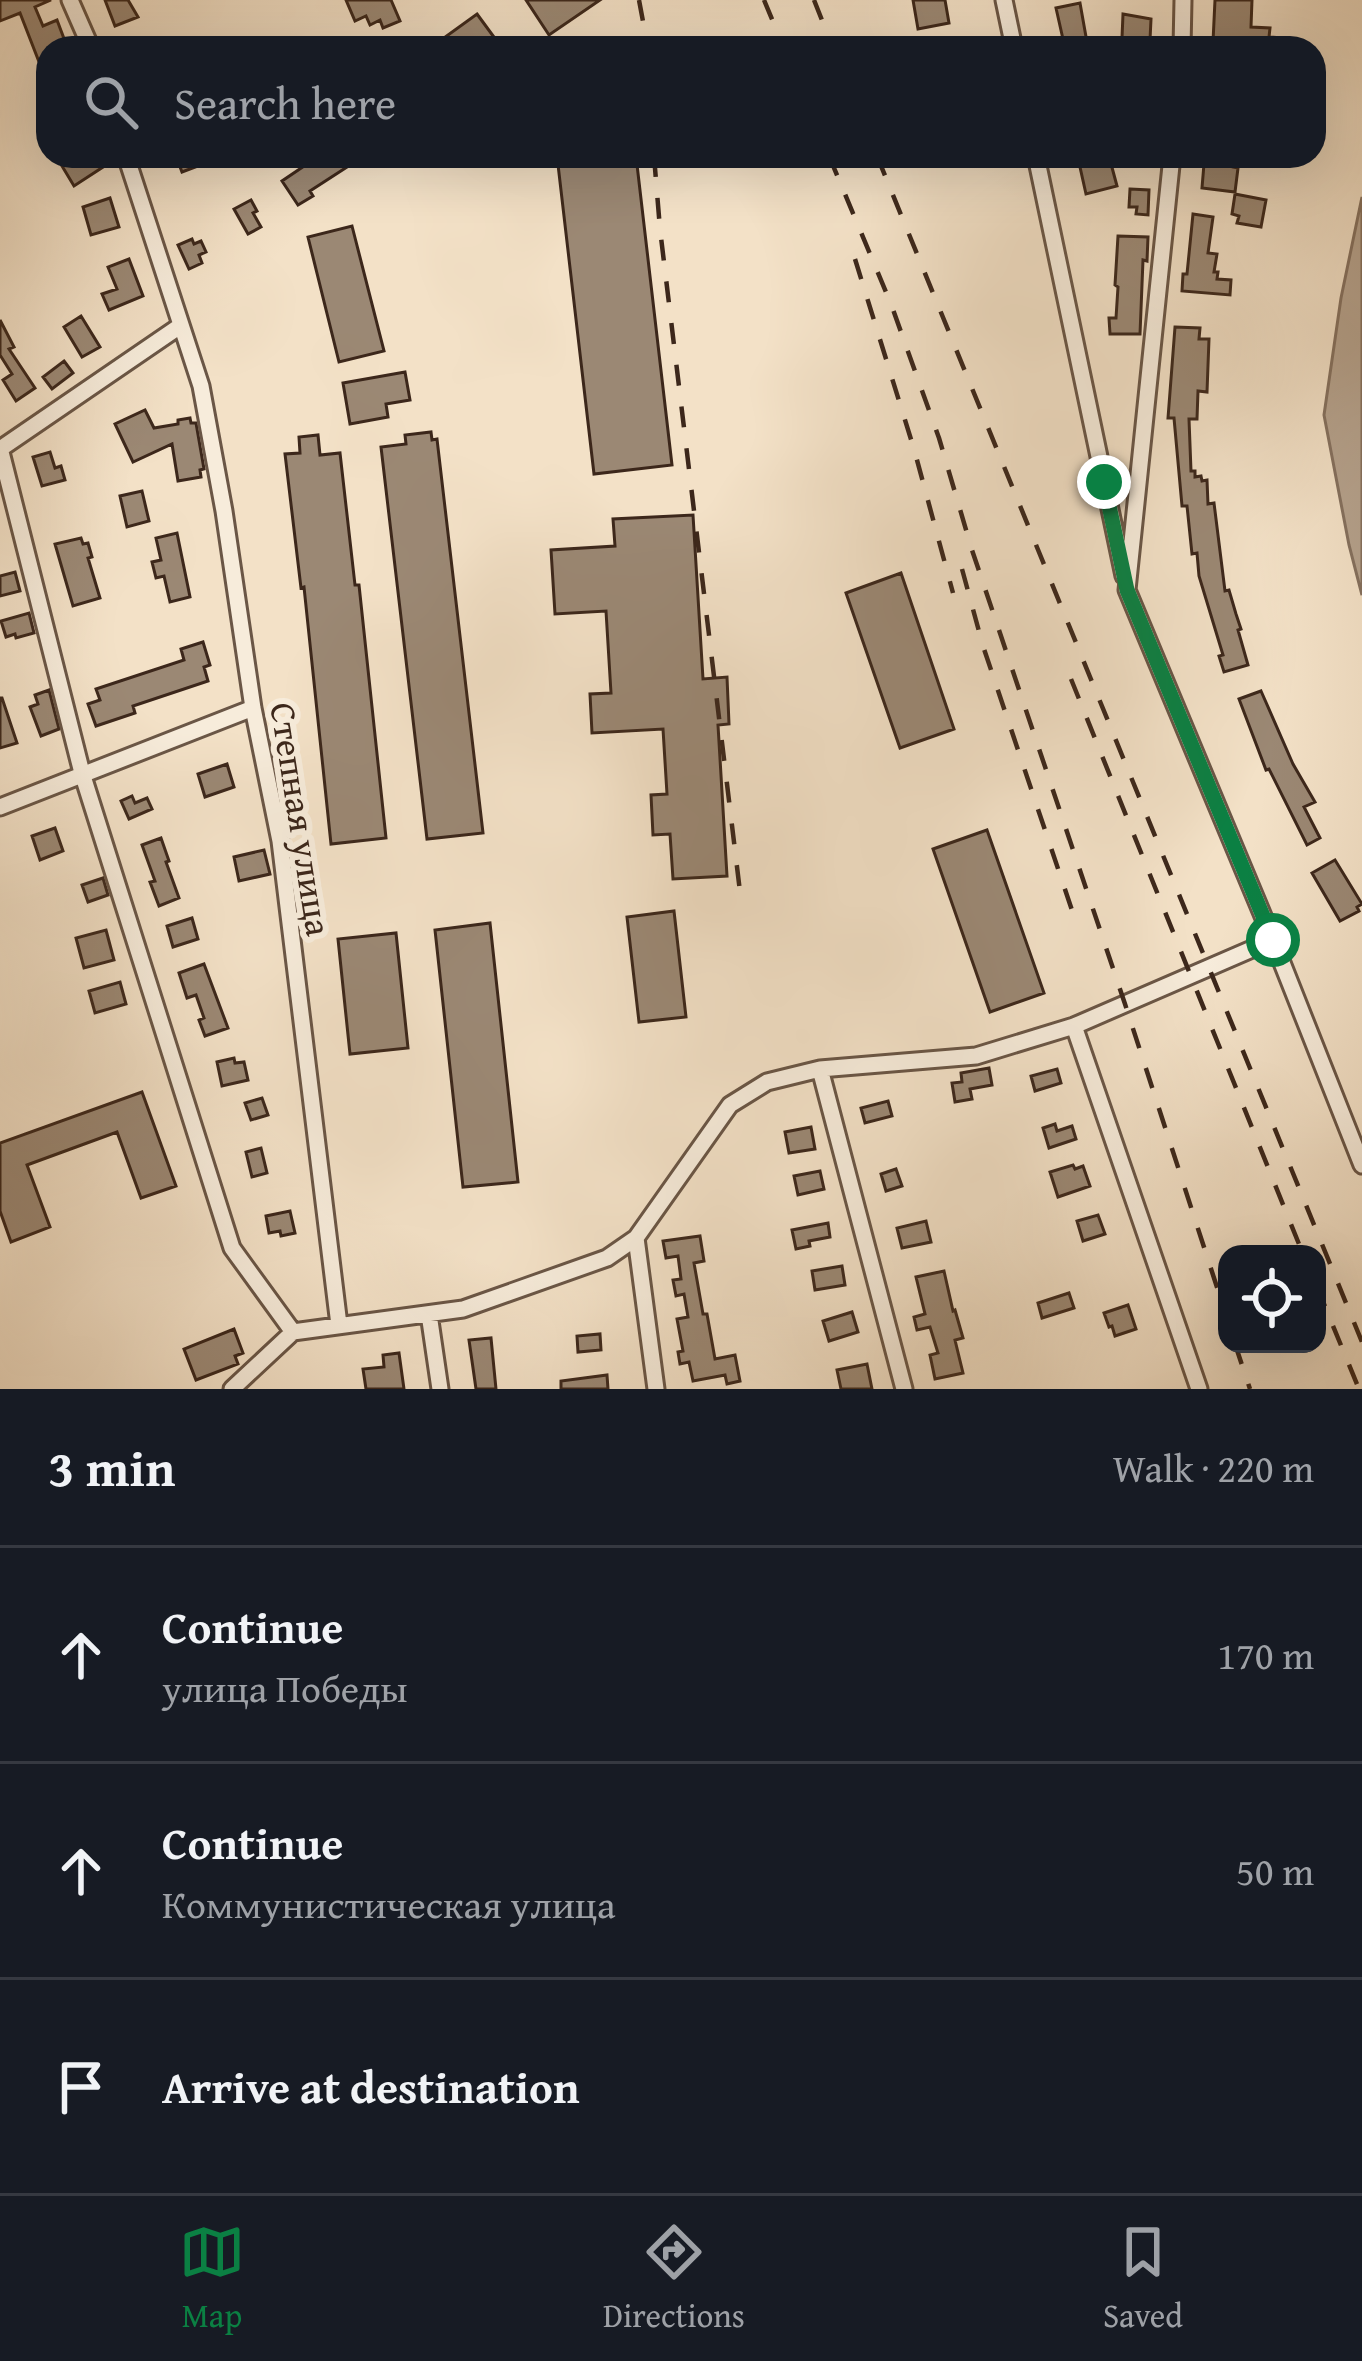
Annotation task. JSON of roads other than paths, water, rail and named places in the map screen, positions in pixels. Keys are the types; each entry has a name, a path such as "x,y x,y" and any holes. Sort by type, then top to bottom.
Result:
{"street":[{"path":"70,0 86,36"},
{"path":"1004,0 1012,36"},
{"path":"1182,36 1183,0"},
{"name":"Степная улица","path":"130,168 201,386 224,511 253,708 280,841 340,1325"},
{"path":"1039,168 1127,590 1362,1165"},
{"path":"1127,590 1171,168"},
{"path":"180,326 0,449 82,773 232,1248 293,1331"},
{"path":"1104,482 1124,488 1138,480"},
{"path":"0,807 253,708"},
{"path":"232,1389 293,1331 463,1309 607,1258 636,1238 730,1105 767,1082 820,1069 976,1056 1074,1026 1273,940"},
{"path":"1074,1026 1199,1389"},
{"path":"820,1069 904,1389"},
{"path":"636,1238 656,1389"},
{"path":"428,1314 440,1389"}],"railway":[{"path":"639,0 646,36"},
{"path":"764,0 779,36"},
{"path":"814,0 828,36"},
{"path":"655,168 741,900"},
{"path":"834,168 891,304 939,438 1218,1290"},
{"path":"882,168 1362,1342"},
{"path":"855,259 953,593"},
{"path":"962,569 983,646 1078,928"},
{"path":"1071,679 1299,1245"},
{"path":"1326,1309 1359,1389"},
{"path":"1238,1353 1250,1389"}]}
